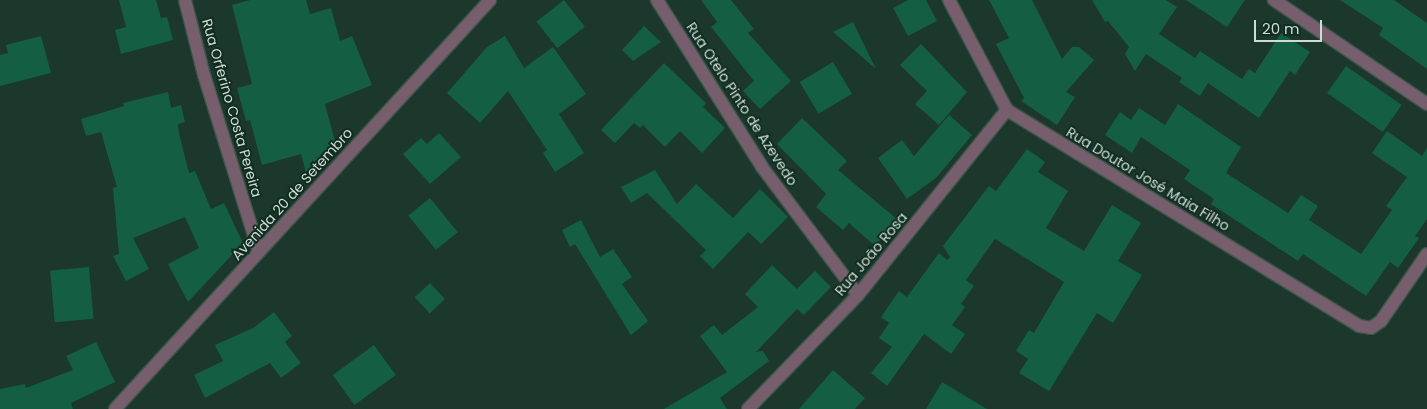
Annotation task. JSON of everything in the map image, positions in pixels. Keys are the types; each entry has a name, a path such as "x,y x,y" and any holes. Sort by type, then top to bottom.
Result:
{"street":[{"name":"Rua Orferino Costa Pereira","path":"185,0 204,75 259,252"},
{"name":"Avenida 20 de Setembro","path":"115,409 490,0"},
{"name":"Rua Otelo Pinto de Azevedo","path":"657,0 762,167 858,295"},
{"path":"949,0 1007,110"},
{"path":"1274,0 1427,104"},
{"name":"Rua João Rosa","path":"748,409 858,295 1007,110"},
{"name":"Rua Doutor José Maia Filho","path":"1007,110 1360,326 1371,328 1381,321 1427,254"}],"building":[{"path":"119,0 156,0 161,18 167,17 173,40 121,54 115,30 126,27"},
{"path":"250,0 306,0 310,14 331,8 340,41 352,36 372,85 325,104 336,145 306,172 301,154 262,165 250,120 246,121 237,88 252,84 232,5"},
{"path":"564,0 585,27 557,48 536,22"},
{"path":"701,0 731,0 754,29 748,33 791,81 760,109 743,91 754,81 711,27 717,22"},
{"path":"908,0 926,0 937,21 908,36 893,8"},
{"path":"989,0 1032,0 1062,59 1072,47 1079,47 1094,60 1066,92 1075,97 1057,125 1021,101 1024,98 996,44 1009,38"},
{"path":"1092,0 1166,0 1177,7 1159,34 1195,58 1200,51 1242,79 1249,69 1255,73 1281,33 1310,52 1295,75 1290,71 1259,118 1208,83 1200,96 1179,82 1182,78 1146,54 1135,71 1125,54 1129,47 1108,21 1105,22"},
{"path":"1186,0 1245,0 1227,27"},
{"path":"1340,0 1394,0 1427,23 1427,69 1379,35 1383,28"},
{"path":"853,22 876,69 833,32"},
{"path":"644,26 661,42 633,61 622,50"},
{"path":"41,36 51,73 0,86 0,55 8,53 6,45"},
{"path":"505,36 524,68 553,47 586,94 559,114 584,153 555,172 543,153 547,150 508,91 480,123 447,93 487,47"},
{"path":"921,44 967,92 939,125 915,104 927,91 900,65"},
{"path":"833,62 852,94 819,114 800,82"},
{"path":"664,63 706,103 703,107 725,128 702,153 680,131 665,147 643,125 640,128 634,123 615,143 601,130"},
{"path":"1346,66 1402,105 1383,132 1327,93"},
{"path":"168,92 171,108 181,105 185,122 178,124 179,133 189,173 195,171 211,209 224,203 243,243 188,302 168,264 199,248 185,217 133,238 149,269 126,281 113,256 119,254 113,188 117,187 101,132 86,136 81,119 124,106 123,103"},
{"path":"1178,104 1241,147 1226,173 1288,213 1301,195 1318,206 1309,220 1361,254 1392,210 1386,206 1407,177 1372,153 1387,131 1422,156 1427,148 1427,219 1415,236 1419,238 1398,268 1390,262 1366,296 1303,254 1298,261 1211,204 1214,199 1184,179 1190,170 1141,137 1132,153 1105,135 1120,112 1131,120 1139,108 1165,125"},
{"path":"949,115 972,135 937,177 907,199 878,158 902,140 914,156"},
{"path":"802,118 847,161 838,170 898,220 875,246 849,223 843,230 816,207 826,194 777,144"},
{"path":"439,133 461,157 430,184 403,154 421,138 427,144"},
{"path":"1027,149 1045,162 1038,172 1068,191 1046,228 1084,251 1112,205 1141,223 1118,261 1142,275 1113,323 1097,313 1049,391 1019,373 1028,359 1016,351 1029,330 1034,333 1064,282 995,239 966,280 974,286 961,304 965,307 952,325 965,334 951,354 924,334 887,386 871,373 892,347 879,338 889,323 881,317 899,291 907,297 939,253 947,260 950,257 943,246 989,186 996,191"},
{"path":"655,170 677,204 696,184 733,218 760,189 788,217 761,244 748,232 713,269 700,256 706,250 647,193 631,203 621,187"},
{"path":"430,198 458,232 436,250 408,216"},
{"path":"581,220 600,257 613,249 632,277 622,284 648,321 631,335 575,244 570,247 562,230"},
{"path":"772,265 797,289 815,271 831,287 804,315 797,309 756,352 763,351 769,361 720,398 727,409 664,409 727,372 700,336 714,325 722,335 758,307 745,294"},
{"path":"89,267 94,319 55,322 50,270"},
{"path":"430,283 445,299 430,313 415,297"},
{"path":"274,312 292,336 285,342 301,363 281,378 270,363 205,398 194,375 223,361 215,345 253,328"},
{"path":"96,342 115,382 71,403 73,409 0,409 0,389 25,384 26,388 73,370 66,356"},
{"path":"374,345 396,375 354,405 333,375"},
{"path":"833,370 865,398 855,409 799,409"},
{"path":"942,382 987,409 926,409"}]}
